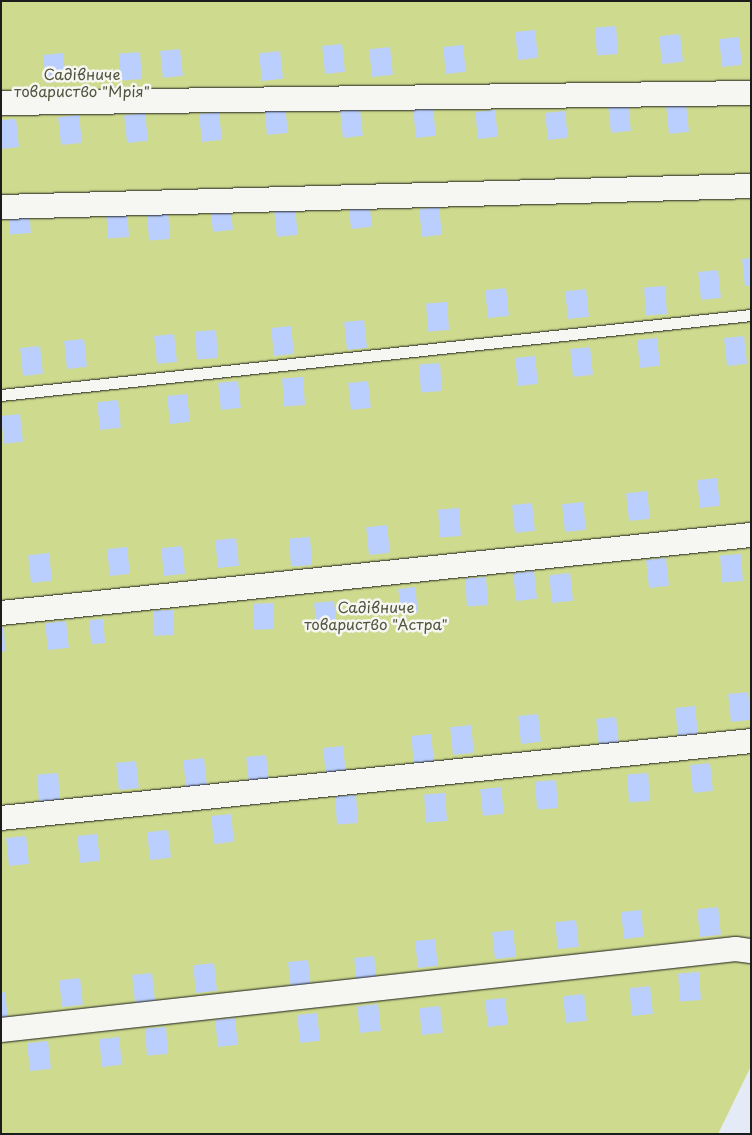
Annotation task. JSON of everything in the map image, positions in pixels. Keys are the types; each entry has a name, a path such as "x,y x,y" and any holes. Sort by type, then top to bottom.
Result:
{"street":[{"path":"1,103 751,93"},
{"path":"1,206 751,186"},
{"path":"1,613 751,534"},
{"path":"1,818 751,740"},
{"path":"1,1030 736,949 751,952"}],"lane":[{"path":"1,396 751,315"}],"green space":[{"name":"Садівниче товариство \"Астра\"","path":"1,1 751,1 751,1066 718,1134 1,1134"}],"building":[{"path":"616,26 618,54 597,55 595,27"},
{"path":"535,30 538,58 518,60 515,32"},
{"path":"680,34 683,62 662,64 659,36"},
{"path":"739,37 742,65 722,67 719,39"},
{"path":"342,44 345,72 325,74 322,46"},
{"path":"463,45 466,72 446,74 443,47"},
{"path":"390,47 393,75 372,77 369,49"},
{"path":"180,49 183,76 163,78 160,51"},
{"path":"280,51 283,79 262,81 259,53"},
{"path":"140,52 142,79 121,80 119,53"},
{"path":"63,53 66,81 46,83 43,55"},
{"path":"628,103 631,131 611,133 608,105"},
{"path":"686,104 689,132 669,134 666,106"},
{"path":"285,105 288,133 267,135 264,107"},
{"path":"433,108 436,136 416,138 413,110"},
{"path":"360,109 363,136 343,138 340,111"},
{"path":"495,110 498,137 478,139 475,112"},
{"path":"565,111 568,138 548,140 545,113"},
{"path":"219,112 222,140 202,142 199,114"},
{"path":"145,113 148,141 127,143 124,115"},
{"path":"79,115 82,143 61,145 58,117"},
{"path":"16,119 19,147 1,149 1,120"},
{"path":"369,199 372,227 351,229 348,201"},
{"path":"230,202 233,230 213,232 210,204"},
{"path":"29,206 31,233 10,234 8,207"},
{"path":"439,207 442,235 422,237 419,209"},
{"path":"295,208 298,235 277,237 274,210"},
{"path":"127,209 129,237 108,238 106,210"},
{"path":"168,211 170,239 149,240 147,212"},
{"path":"751,258 751,286 745,286 742,259"},
{"path":"718,270 721,298 701,300 698,272"},
{"path":"665,286 667,314 646,315 644,287"},
{"path":"506,288 509,316 488,318 485,290"},
{"path":"586,289 589,317 568,319 565,291"},
{"path":"447,302 449,330 428,331 426,303"},
{"path":"364,320 367,348 347,350 344,322"},
{"path":"291,326 294,354 274,356 271,328"},
{"path":"216,330 218,358 197,359 195,331"},
{"path":"174,334 177,362 157,364 154,336"},
{"path":"744,336 747,364 727,366 724,338"},
{"path":"657,338 660,366 640,368 637,340"},
{"path":"84,339 87,367 67,369 64,341"},
{"path":"40,346 43,374 23,376 20,348"},
{"path":"590,347 593,375 573,377 570,349"},
{"path":"535,356 538,384 518,386 515,358"},
{"path":"440,363 442,391 421,392 419,364"},
{"path":"303,377 305,405 284,406 282,378"},
{"path":"238,381 241,408 221,410 218,383"},
{"path":"368,381 371,408 351,410 348,383"},
{"path":"187,394 190,422 170,424 167,396"},
{"path":"118,400 121,428 100,430 97,402"},
{"path":"20,414 23,442 4,444 1,416"},
{"path":"717,478 720,506 700,508 697,480"},
{"path":"647,491 650,519 629,521 626,493"},
{"path":"583,502 586,530 565,532 562,504"},
{"path":"532,503 535,531 515,533 512,505"},
{"path":"459,508 461,536 440,537 438,509"},
{"path":"387,525 390,553 369,555 366,527"},
{"path":"310,537 312,565 291,566 289,538"},
{"path":"236,538 239,566 218,568 215,540"},
{"path":"182,546 185,574 164,576 161,548"},
{"path":"127,547 130,574 110,576 107,549"},
{"path":"49,553 52,581 31,583 28,555"},
{"path":"741,554 743,581 722,582 720,555"},
{"path":"666,558 669,586 649,588 646,560"},
{"path":"534,571 537,599 516,601 513,573"},
{"path":"570,573 573,601 552,603 549,575"},
{"path":"486,577 488,605 467,606 465,578"},
{"path":"415,587 418,613 401,615 398,589"},
{"path":"334,601 337,629 317,631 314,603"},
{"path":"273,603 274,629 254,630 253,604"},
{"path":"173,610 174,635 154,636 153,611"},
{"path":"103,619 105,643 91,644 89,620"},
{"path":"66,621 69,648 48,650 45,623"},
{"path":"1,627 4,627 5,651 1,652"},
{"path":"748,692 751,720 731,722 728,694"},
{"path":"695,706 698,734 678,736 675,708"},
{"path":"538,714 541,742 521,744 518,716"},
{"path":"616,717 619,745 599,747 596,719"},
{"path":"471,725 474,753 453,755 450,727"},
{"path":"431,734 434,762 414,764 411,736"},
{"path":"343,746 346,774 326,776 323,748"},
{"path":"266,755 269,782 249,784 246,757"},
{"path":"204,758 207,786 186,788 183,760"},
{"path":"136,761 139,788 119,790 116,763"},
{"path":"710,763 713,791 693,793 690,765"},
{"path":"58,773 60,800 39,801 37,774"},
{"path":"648,773 650,801 629,802 627,774"},
{"path":"556,780 558,808 537,809 535,781"},
{"path":"501,787 504,814 483,816 480,789"},
{"path":"445,793 447,821 426,822 424,794"},
{"path":"356,795 358,823 337,824 335,796"},
{"path":"231,814 234,842 214,844 211,816"},
{"path":"168,830 171,858 150,860 147,832"},
{"path":"97,834 100,861 80,863 77,836"},
{"path":"26,836 29,864 9,866 6,838"},
{"path":"718,907 721,935 700,937 697,909"},
{"path":"641,910 644,937 624,939 621,912"},
{"path":"576,920 579,947 558,949 555,922"},
{"path":"513,930 516,957 495,959 492,932"},
{"path":"435,939 438,966 418,968 415,941"},
{"path":"374,956 377,984 357,986 354,958"},
{"path":"308,960 311,987 291,989 288,962"},
{"path":"214,963 217,991 196,993 193,965"},
{"path":"699,972 701,1000 680,1001 678,973"},
{"path":"152,973 155,1001 135,1003 132,975"},
{"path":"80,978 83,1005 62,1007 59,980"},
{"path":"650,986 653,1014 632,1016 629,988"},
{"path":"5,992 8,1020 1,1021 1,993"},
{"path":"584,994 587,1021 566,1023 563,996"},
{"path":"505,998 508,1025 488,1027 485,1000"},
{"path":"378,1004 381,1031 360,1033 357,1006"},
{"path":"440,1006 443,1033 422,1035 419,1008"},
{"path":"317,1013 320,1041 300,1043 297,1015"},
{"path":"235,1018 238,1045 218,1047 215,1020"},
{"path":"166,1027 168,1054 147,1055 145,1028"},
{"path":"119,1037 122,1065 102,1067 99,1039"},
{"path":"48,1041 51,1069 30,1071 27,1043"}],"park label":[{"name":"Садівниче товариство \"Мрія\"","path":"82,82"}]}
